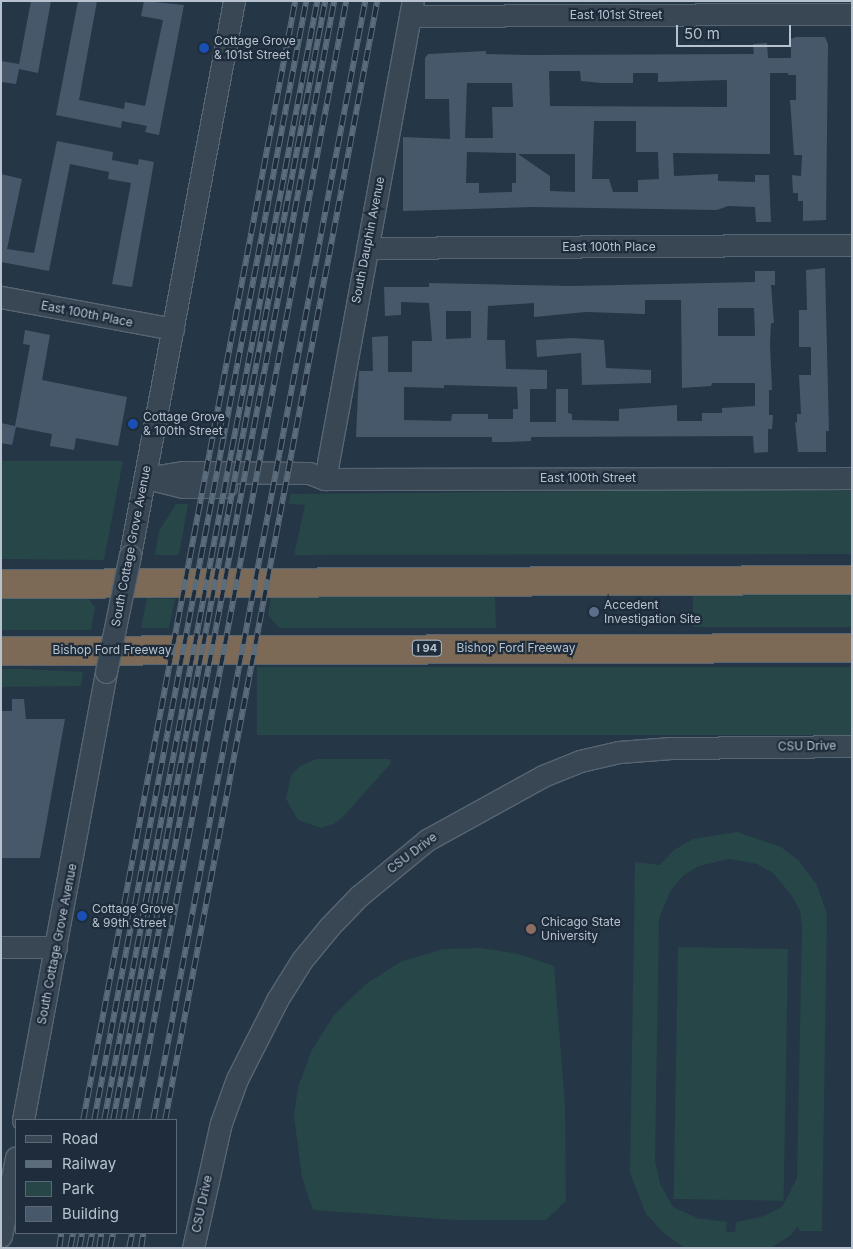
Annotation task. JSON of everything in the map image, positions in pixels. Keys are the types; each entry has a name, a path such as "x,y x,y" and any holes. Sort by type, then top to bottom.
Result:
{"highway":[{"path":"1,570 284,570 358,582"},
{"path":"1,584 852,580"},
{"name":"Bishop Ford Freeway","path":"1,651 852,648"}],"street":[{"name":"South Cottage Grove Avenue","path":"23,1119 234,1"},
{"name":"East 101st Street","path":"412,8 852,14"},
{"name":"South Dauphin Avenue","path":"324,479 412,8"},
{"name":"East 100th Place","path":"367,248 852,245"},
{"name":"East 100th Place","path":"1,297 173,329"},
{"name":"East 100th Street","path":"145,478 183,472 309,473 324,479 852,478"},
{"name":"CSU Drive","path":"193,1248 208,1175 224,1114 241,1070 277,1000 302,960 359,896 427,840 543,776 580,761 619,752 672,748 852,746"},
{"path":"1,947 56,947"},
{"path":"1,1236 10,1170"}],"green space":[{"path":"1,461 123,461 104,560 1,559"},
{"path":"852,489 852,554 294,555 305,505 288,504 291,494"},
{"path":"176,504 188,504 179,555 155,555 159,531"},
{"path":"693,595 852,595 852,627 693,627"},
{"path":"271,597 495,597 496,628 279,628 268,615"},
{"path":"88,598 95,607 91,630 1,630 1,599"},
{"path":"147,598 175,599 169,628 141,628"},
{"path":"257,667 852,667 852,735 257,735"},
{"path":"1,669 83,672 81,686 1,687"},
{"path":"316,759 390,759 391,763 343,817 334,824 321,828 298,820 286,799 291,775 300,766"},
{"path":"737,832 781,847 798,860 817,885 827,914 822,1231 799,1231 798,1226 791,1235 771,1248 685,1248 665,1234 646,1214 630,1173 635,862 660,865 674,850 693,839","holes":["729,859 757,864 773,873 792,896 800,911 802,928 797,1178 782,1207 761,1217 736,1222 735,1232 726,1232 727,1222 697,1218 673,1207 660,1184 655,1161 659,918 671,890 684,875 699,866"]},
{"path":"678,947 788,949 784,1201 674,1199"},
{"path":"482,948 519,954 554,966 565,1105 566,1201 546,1220 455,1220 313,1210 302,1178 294,1116 298,1087 312,1050 334,1015 366,984 400,962 443,949"}],"building":[{"path":"31,1 51,1 38,73 19,69 16,84 1,82 1,61 19,64"},
{"path":"78,1 97,1 79,100 124,109 125,102 145,106 163,20 141,16 144,1 184,5 159,135 145,132 147,126 122,121 121,128 56,115"},
{"path":"796,37 825,37 828,44 826,220 803,221 803,201 798,201 798,193 793,193 792,175 801,176 802,155 794,155 790,100 796,100 796,75 788,75 788,73 770,73 770,154 673,153 674,176 718,174 718,181 755,182 755,175 769,175 771,222 756,222 755,207 728,206 717,210 533,207 403,211 403,137 450,139 449,99 425,99 425,58 428,54 486,51 486,54 528,55 754,54 753,44 767,43 768,58 791,58 791,39","holes":["549,71 580,71 581,81 601,83 633,83 633,73 658,73 658,82 727,80 727,107 550,106","467,83 512,83 513,107 492,107 493,138 465,138","594,121 636,121 636,152 658,152 659,179 638,180 638,192 613,192 609,179 592,179","467,152 516,153 516,183 512,183 512,192 479,193 479,183 466,183","518,154 575,154 575,192 550,191 550,176"]},
{"path":"57,141 113,152 112,160 138,165 139,159 154,162 132,287 112,284 131,183 108,179 109,172 70,164 49,271 1,262 1,174 22,179 7,249 34,253"},
{"path":"825,268 829,431 826,431 826,452 798,452 795,422 797,423 797,414 801,414 799,375 811,375 811,347 799,347 799,310 807,310 806,270"},
{"path":"755,271 775,271 775,285 771,285 774,323 771,323 770,345 772,390 769,390 769,415 773,415 772,429 768,429 768,452 754,453 753,436 531,437 531,441 510,442 492,442 492,437 356,437 359,371 373,371 372,337 388,336 388,372 412,372 412,341 432,341 429,303 401,302 401,315 385,316 384,287 429,287 429,283 572,286 755,282","holes":["645,300 681,300 682,388 711,386 712,383 755,383 755,406 722,408 722,413 702,413 702,421 677,421 677,405 619,409 619,421 572,420 572,414 568,413 568,389 556,389 556,422 530,422 530,389 547,389 547,370 506,369 505,340 487,340 488,306 534,303 534,317 586,312 645,314","718,308 754,308 755,336 718,336","446,311 471,311 471,338 446,339","444,385 517,387 518,409 513,409 513,419 488,419 488,414 452,414 451,421 404,420 404,387 444,388"]},
{"path":"25,330 50,335 42,380 127,397 118,446 76,438 74,450 50,446 52,434 16,427 12,445 1,443 1,423 15,426 30,345 23,344"},
{"path":"572,338 604,340 606,368 651,370 651,383 582,385 581,353 537,357 536,340"},
{"path":"12,699 24,699 26,719 65,719 40,858 1,858 1,711 12,711"}],"railway":[{"path":"83,1119 295,1"},
{"path":"94,1119 306,1"},
{"path":"104,1119 317,1"},
{"path":"113,1119 325,1"},
{"path":"123,1119 334,1"},
{"path":"135,1119 346,1"},
{"path":"153,1119 365,1"},
{"path":"165,1119 377,1"},
{"path":"59,1248 61,1234"},
{"path":"70,1248 73,1234"},
{"path":"79,1248 82,1234"},
{"path":"89,1248 92,1234"},
{"path":"99,1248 101,1234"},
{"path":"110,1248 113,1234"},
{"path":"129,1248 132,1234"},
{"path":"141,1248 143,1234"}],"place":[{"name":"Cottage Grove & 101st Street","path":"204,48"},
{"name":"Cottage Grove & 100th Street","path":"133,424"},
{"name":"Accedent Investigation Site","path":"594,612"},
{"name":"Cottage Grove & 99th Street","path":"82,916"},
{"name":"Chicago State University","path":"531,929"}]}
